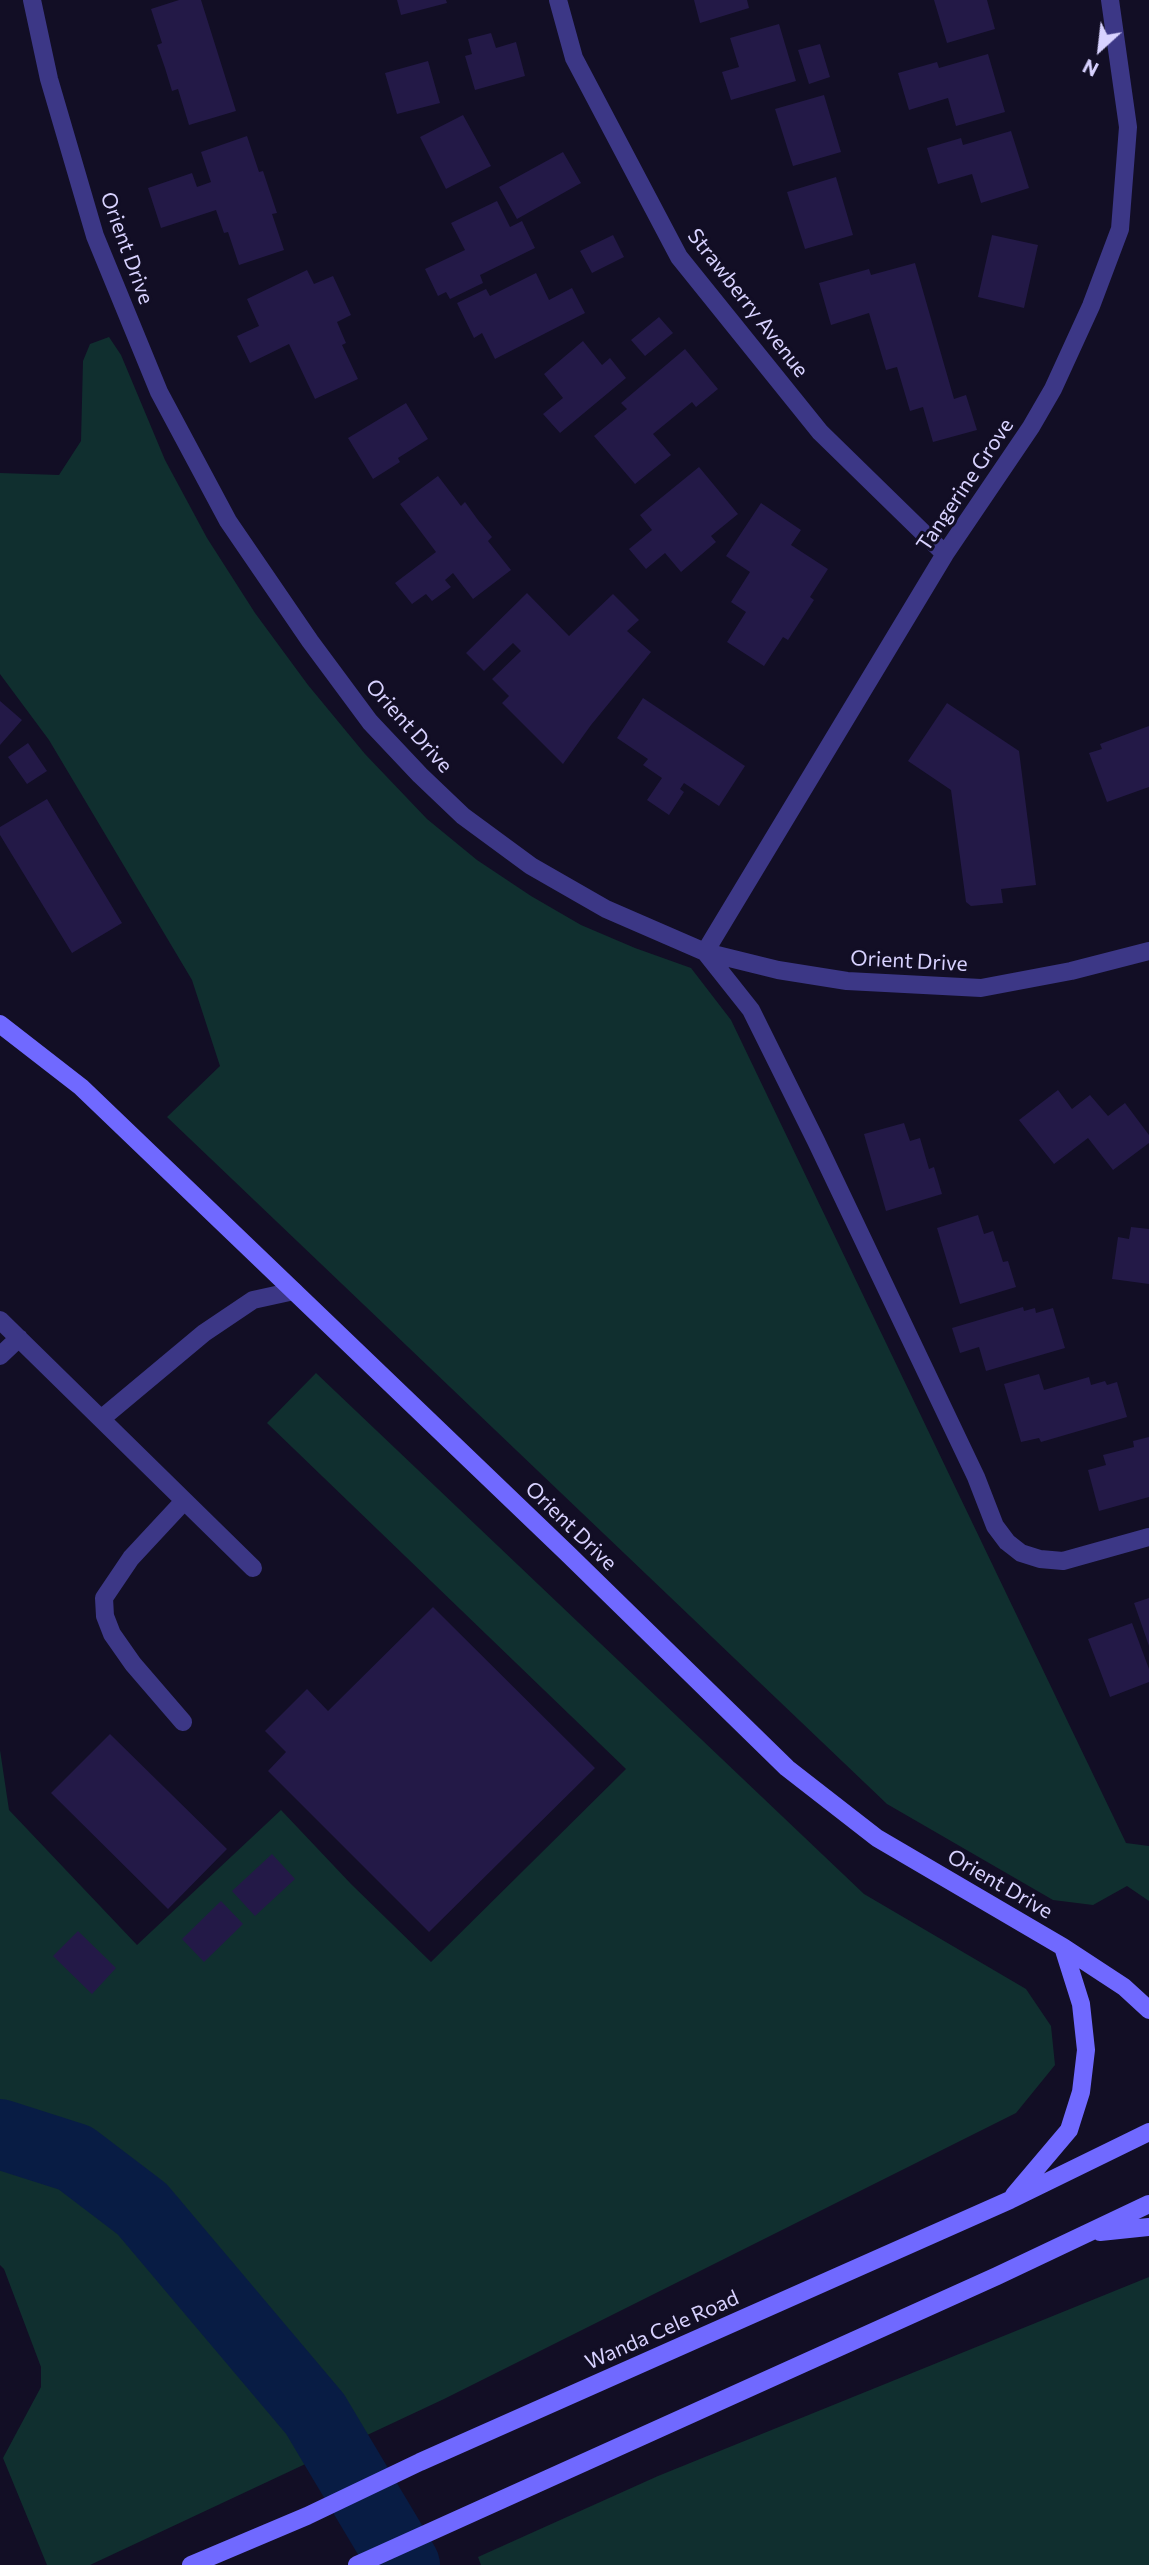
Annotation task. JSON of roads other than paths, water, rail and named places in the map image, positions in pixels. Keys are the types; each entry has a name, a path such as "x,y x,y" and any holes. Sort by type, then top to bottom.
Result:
{"main road":[{"name":"Orient Drive","path":"0,1024 81,1087 787,1768 877,1838 1063,1947 1124,1986 1149,2010"},
{"path":"1010,2200 1069,2130 1081,2092 1086,2050 1081,2004 1063,1947"},
{"path":"1124,1986 1149,1991"},
{"name":"Wanda Cele Road","path":"191,2565 307,2516 421,2462 1010,2200 1149,2132"},
{"path":"357,2565 1149,2204"},
{"path":"1083,2234 1149,2227"}],"street":[{"name":"Orient Drive","path":"32,0 49,79 95,236 159,392 228,521 310,641 370,722 463,816 541,872 606,909 705,952 778,970 848,981 981,988 1071,971 1149,951"},
{"name":"Strawberry Avenue","path":"558,0 574,58 679,257 820,432 945,554"},
{"name":"Tangerine Grove","path":"705,952 945,554 1031,427 1053,389 1091,306 1120,229 1128,127 1110,0"},
{"path":"705,952 751,1010 816,1141 1001,1534 1021,1553 1040,1559 1063,1561 1149,1537"},
{"path":"101,1419 204,1333 253,1300 294,1292"},
{"path":"0,1320 253,1569"},
{"path":"0,1356 19,1338"},
{"path":"183,1722 133,1664 112,1634 105,1616 104,1598 131,1558 184,1501"}],"waterway":[{"path":"0,2134 75,2158 142,2209 315,2414 405,2565"}]}
